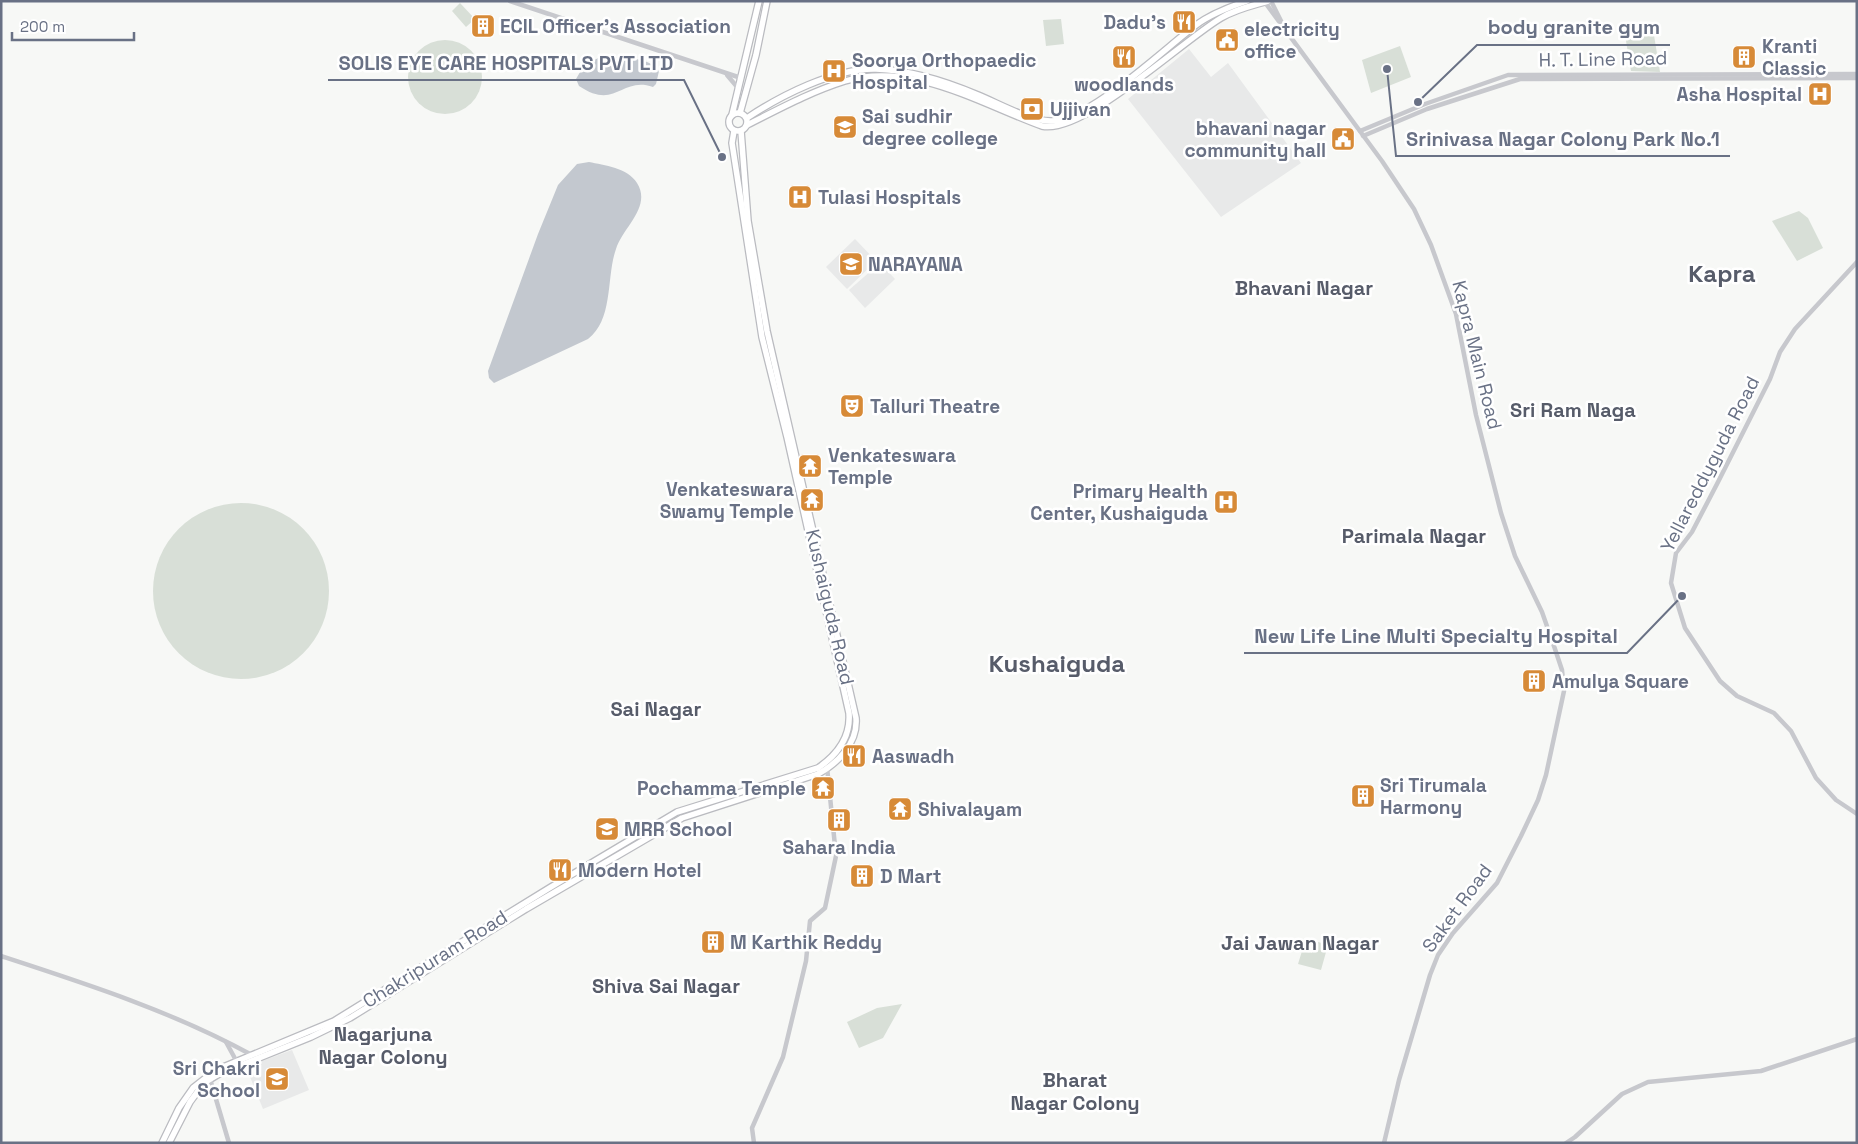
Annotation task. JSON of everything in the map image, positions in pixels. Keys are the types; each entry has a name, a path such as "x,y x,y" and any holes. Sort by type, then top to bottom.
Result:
{"main road":[{"path":"759,1 732,115 728,122 734,131 741,131 747,122 798,90 840,74 874,69 900,71 944,81 1026,115 1053,121 1081,112 1102,98 1206,18 1247,1"},
{"path":"740,113 756,55 767,1"},
{"path":"747,122 778,110 809,94 846,81 874,76 900,77 942,86 1042,126 1053,127 1083,117 1108,101 1188,40 1221,18 1246,6 1265,2"},
{"path":"742,141 747,130 772,116 778,110"},
{"path":"732,115 740,113"},
{"path":"740,113 747,122"},
{"name":"Kushaiguda Road","path":"734,131 732,143 762,337 787,437 850,722 846,737 826,766"},
{"name":"Kushaiguda Road","path":"598,863 682,818 783,786 826,766 853,740 856,728 856,718 767,331 748,221 741,131"},
{"name":"Chakripuram Road","path":"169,1143 190,1102 210,1079 251,1057 311,1037 350,1018 524,906 598,863"},
{"name":"Chakripuram Road","path":"162,1143 179,1108 193,1088 216,1070 238,1063"}],"street":[{"path":"510,1 741,78"},
{"name":"Kapra Main Road","path":"1272,1 1284,27"},
{"name":"Kapra Main Road","path":"1265,2 1414,209 1450,292 1476,415 1501,513 1515,556 1540,609"},
{"path":"726,73 738,90"},
{"name":"H. T. Line Road","path":"1361,134 1425,104 1508,75 1857,74"},
{"name":"H. T. Line Road","path":"1361,134 1427,109 1520,79 1857,78"},
{"name":"Yellareddyguda Road","path":"1857,262 1795,329 1780,352 1770,380 1717,484 1692,532 1676,552 1671,583 1681,619 1690,637 1720,681 1737,696 1774,713 1791,731 1816,778 1836,800 1857,814"},
{"name":"Saket Road","path":"1384,1143 1407,1053 1438,955 1463,919 1497,883 1538,800 1546,775 1564,691 1562,670 1540,609"},
{"path":"754,1143 752,1128 783,1056 806,961 810,921 825,908 836,856 826,766"},
{"path":"1,956 136,1001 225,1041 251,1057"},
{"path":"1566,1143 1622,1094 1648,1082 1761,1070 1857,1040"},
{"path":"225,1041 238,1063"},
{"path":"210,1079 218,1112 229,1143"}],"shaded area":[{"path":"460,3 475,19 466,27 452,11"},
{"path":"1061,19 1064,44 1046,46 1043,20"},
{"path":"1652,23 1660,72 1631,71 1624,29"},
{"path":"445,40 466,46 476,56 482,77 476,98 466,108 445,114 424,108 414,98 408,77 414,56 424,46"},
{"path":"1400,46 1411,77 1371,93 1362,60"},
{"path":"1189,49 1211,77 1228,63 1301,163 1221,217 1128,99"},
{"path":"598,58 631,59 648,62 659,71 656,84 653,87 633,86 610,94 591,93 579,86 576,79 583,67"},
{"path":"589,162 615,168 628,174 637,183 641,192 639,209 616,249 606,309 602,320 596,331 588,339 494,383 489,378 488,371 558,185 577,164"},
{"path":"1799,211 1808,218 1823,248 1797,261 1772,221"},
{"name":"NARAYANA","path":"855,239 876,261 847,289 826,267"},
{"path":"880,263 895,279 865,308 849,290"},
{"path":"241,503 267,507 282,513 297,523 309,535 319,550 325,565 329,591 325,617 319,632 309,647 297,659 282,669 267,675 241,679 215,675 200,669 185,659 173,647 163,632 157,617 153,591 157,565 163,550 173,535 185,523 200,513 215,507"},
{"path":"1315,941 1328,945 1321,970 1298,964 1302,951 1312,953"},
{"path":"902,1004 883,1038 859,1048 847,1022 877,1008"},
{"name":"Sri Chakri School","path":"292,1050 309,1090 263,1109 246,1067"}],"place":[{"name":"Dadu's","path":"1184,22"},
{"name":"ECIL Officer's Association","path":"483,26"},
{"name":"electricity office","path":"1227,40"},
{"name":"woodlands","path":"1124,57"},
{"name":"Kranti Classic","path":"1744,57"},
{"name":"Srinivasa Nagar Colony Park No.1","path":"1387,69"},
{"name":"Soorya Orthopaedic Hospital","path":"834,71"},
{"name":"Asha Hospital","path":"1820,94"},
{"name":"body granite gym","path":"1418,102"},
{"name":"Ujjivan","path":"1032,109"},
{"name":"Sai sudhir degree college","path":"845,127"},
{"name":"bhavani nagar community hall","path":"1343,139"},
{"name":"SOLIS EYE CARE HOSPITALS PVT LTD","path":"722,157"},
{"name":"Tulasi Hospitals","path":"800,197"},
{"name":"NARAYANA","path":"851,264"},
{"name":"Talluri Theatre","path":"852,406"},
{"name":"Venkateswara Temple","path":"810,466"},
{"name":"Venkateswara Swamy Temple","path":"812,500"},
{"name":"Primary Health Center, Kushaiguda","path":"1226,502"},
{"name":"New Life Line Multi Specialty Hospital","path":"1682,596"},
{"name":"Amulya Square","path":"1534,681"},
{"name":"Aaswadh","path":"854,756"},
{"name":"Pochamma Temple","path":"823,788"},
{"name":"Sri Tirumala Harmony","path":"1363,796"},
{"name":"Shivalayam","path":"900,809"},
{"name":"Sahara India","path":"839,820"},
{"name":"MRR School","path":"607,829"},
{"name":"Modern Hotel","path":"560,870"},
{"name":"D Mart","path":"862,876"},
{"name":"M Karthik Reddy","path":"713,942"},
{"name":"Sri Chakri School","path":"277,1079"}],"district":[{"name":"Kapra","path":"1722,273"},
{"name":"Bhavani Nagar","path":"1304,288"},
{"name":"Sri Ram Naga","path":"1573,410"},
{"name":"Parimala Nagar","path":"1414,536"},
{"name":"Kushaiguda","path":"1057,663"},
{"name":"Sai Nagar","path":"656,709"},
{"name":"Jai Jawan Nagar","path":"1300,943"},
{"name":"Shiva Sai Nagar","path":"666,986"},
{"name":"Nagarjuna Nagar Colony","path":"383,1046"},
{"name":"Bharat Nagar Colony","path":"1075,1092"}]}
